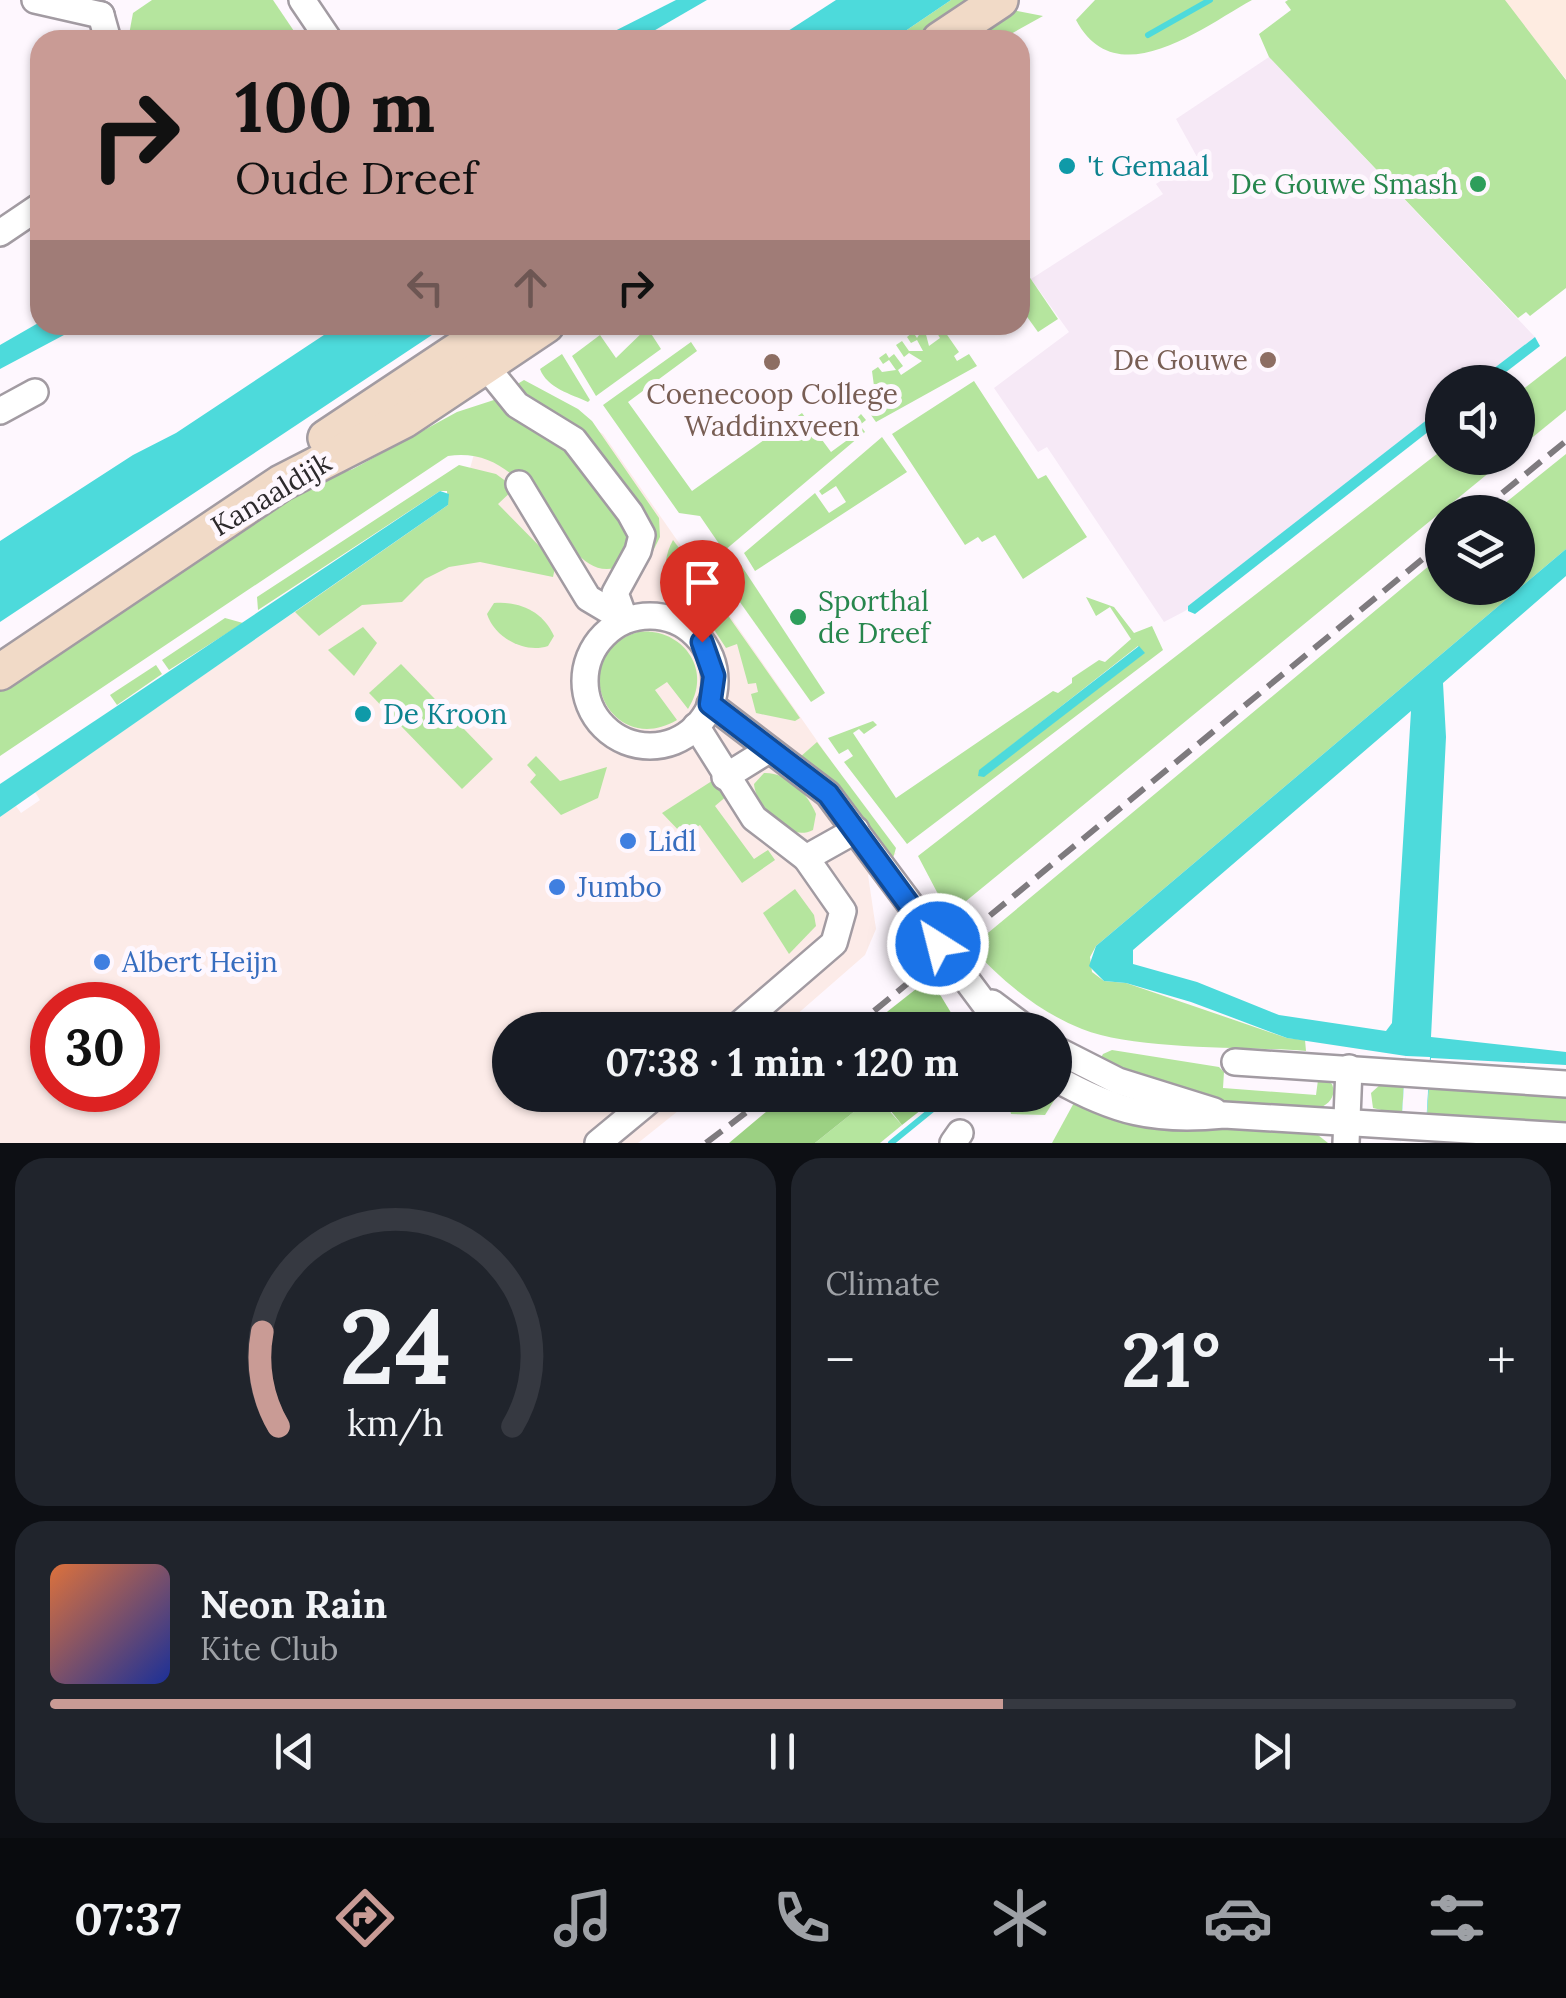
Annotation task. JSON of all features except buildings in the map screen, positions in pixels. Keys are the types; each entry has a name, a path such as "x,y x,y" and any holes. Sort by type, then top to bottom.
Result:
{"main road":[{"path":"955,30 1000,0"},
{"name":"Kanaaldijk","path":"0,656 483,345 514,335"},
{"name":"Kanaaldijk","path":"0,672 281,483 404,420 483,345"}],"street":[{"path":"35,0 109,7"},
{"path":"302,0 320,30"},
{"path":"0,232 30,212"},
{"path":"483,345 517,406 574,440 630,513 642,535 638,551 615,592 625,620"},
{"path":"0,411 35,392"},
{"path":"519,484 588,598 625,620 660,618 684,627 702,642 714,676 710,704 696,726 670,742 639,745 624,740 600,722 586,695 586,666 596,644 625,620"},
{"path":"710,704 828,794 992,1012"},
{"path":"696,726 754,818 806,858 843,911 834,942 754,1012"},
{"path":"725,777 767,751"},
{"path":"806,858 856,830"},
{"path":"982,997 1003,1012"},
{"path":"1072,1058 1118,1081 1224,1114 1346,1133 1414,1127 1566,1136"},
{"path":"1235,1062 1566,1084"},
{"path":"1346,1133 1349,1068"},
{"path":"1072,1087 1106,1104 1151,1117 1178,1120 1224,1114"},
{"path":"598,1143 635,1112"}],"shaded area":[{"path":"1503,0 1566,0 1566,79"},
{"name":"De Gouwe","path":"1269,57 1535,337 1498,365 1425,365 1425,421 1185,611 1164,622 1047,447 1038,452 994,388 1069,332 1031,279 1163,194 1156,184 1197,157 1176,119"},
{"path":"527,387 603,434 896,854 868,875 876,929 865,955 800,1012 492,1012 492,1112 677,1112 638,1143 0,1143 0,817 16,806 21,813 40,800 35,792 462,496 485,416"}],"green space":[{"path":"152,0 273,0 293,30 130,30 133,13"},
{"path":"951,0 967,0 923,30 907,30"},
{"path":"1095,0 1252,0 1185,38 1161,49 1136,54 1113,53 1093,42 1076,20"},
{"name":"De Gouwe Smash","path":"1505,0 1566,80 1566,288 1530,316 1526,312 1518,318 1269,57 1259,34 1291,10 1285,2"},
{"path":"1007,9 1043,16 1018,30 976,30"},
{"path":"1030,278 1058,319 1038,332 1030,321"},
{"path":"600,335 616,358 640,335 652,335 661,349 596,396 572,356"},
{"path":"926,335 929,346 940,338 938,335 947,335 959,352 954,356 957,361 969,354 977,366 876,422 858,397 874,386 872,371 878,367 882,372 896,370 889,360 883,364 879,358 886,353 889,358 894,354 903,366 898,370 901,375 922,361 909,353 904,357 896,345 902,341 909,351 923,351 917,340 911,343 907,337"},
{"path":"691,342 697,351 628,402 692,491 802,413 831,452 857,433 856,419 861,414 866,420 860,425 865,432 724,551 700,516 679,513 603,405"},
{"path":"562,354 588,402 560,390 543,376 540,369"},
{"path":"1566,356 1566,410 1535,435 1535,380"},
{"path":"524,380 578,409 592,421 659,518 660,537 651,555 533,404 514,386"},
{"path":"974,381 1038,479 1046,475 1087,537 1023,579 995,535 982,542 978,537 965,545 892,434"},
{"path":"497,399 575,447 633,539 615,568 596,567 578,555 527,489 505,470 480,457 448,456 0,756 0,685 290,492 353,469 457,412"},
{"path":"882,437 907,472 755,571 744,553 815,493 829,513 846,502 836,486 822,495 819,491"},
{"path":"1566,454 1566,549 1535,575 1535,495 1515,495"},
{"path":"1425,463 1425,475 1486,475 1462,495 1425,495 1425,525 949,915 918,856"},
{"path":"459,465 496,474 515,488 498,504 556,563 553,577 480,562 449,567 425,579 402,602 362,605 319,636 295,612 448,505 447,491 440,491 258,610 257,597"},
{"path":"673,540 707,585 692,610 676,596 667,579 666,560"},
{"path":"737,559 825,693 811,702 732,591"},
{"path":"1425,569 1425,605 1500,605 1096,946 1090,957 1092,972 1104,981 1126,983 1287,1038 1305,1040 1306,1051 1161,1044 1082,1029 1072,1024 1072,1012 1048,1012 995,972 971,947"},
{"path":"1086,597 1114,607 1134,633 1152,626 1163,650 907,844 844,762 853,756 848,749 839,754 828,738 873,721 877,725 864,734 859,729 853,733 896,798 1053,691 1058,693 1099,660 1105,662 1131,639 1110,607 1096,616","holes":["1138,646 1144,653 984,776 979,776 980,770"]},
{"path":"494,603 521,606 537,614 554,636 548,646 529,648 503,636 487,614"},
{"path":"722,607 800,718 795,721 756,713 751,694 758,692 756,683 748,684 737,644 726,648 711,625"},
{"path":"225,618 243,623 169,670 162,660"},
{"path":"363,627 377,643 354,676 328,650"},
{"path":"638,632 668,636 689,654 695,666 695,694 688,709 667,682 655,690 677,720 653,729 632,726 615,716 604,700 599,680 603,661 615,644"},
{"path":"401,664 493,759 462,789 369,693"},
{"path":"156,665 162,674 117,705 110,695"},
{"path":"817,742 896,848 893,858 799,758"},
{"path":"536,756 560,781 607,767 598,798 561,815 530,782 536,775 527,765"},
{"path":"764,773 781,776 802,792 816,814 813,830 794,832 767,813 754,784"},
{"path":"715,779 728,795 715,806 754,859 768,850 775,860 742,883 700,825 683,835 662,813"},
{"path":"795,889 814,915 816,926 789,954 763,913"},
{"path":"930,978 951,1012 887,1012"},
{"path":"1112,1050 1219,1067 1224,1072 1223,1088 1316,1095 1318,1080 1323,1078 1332,1084 1333,1093 1328,1103 1316,1109 1215,1100 1097,1065 1103,1054"},
{"path":"1382,1083 1404,1083 1402,1115 1373,1108 1371,1093"},
{"path":"1429,1085 1566,1093 1566,1124 1427,1116"},
{"path":"1076,1099 1318,1135 1328,1143 1052,1143"},
{"path":"766,1112 854,1112 815,1143 729,1143"},
{"path":"854,1112 890,1112 902,1125 880,1143 815,1143"},
{"path":"892,1112 918,1112 902,1125"},
{"path":"1010,1112 1047,1112 1045,1115"}],"water":[{"path":"676,0 707,0 655,30 617,30"},
{"path":"836,0 951,0 907,30 790,30"},
{"path":"30,328 30,335 64,335 0,369 0,345"},
{"path":"324,335 432,335 0,622 0,541 133,455 176,433"},
{"path":"1535,337 1540,346 1515,365 1498,365"},
{"path":"1425,421 1425,434 1195,614 1188,611 1188,606"},
{"path":"440,491 449,494 448,505 0,817 0,784"},
{"path":"1566,549 1566,576 1535,603 1535,575"},
{"path":"1500,605 1533,605 1443,683 1446,737 1431,1037 1566,1052 1566,1065 1431,1058 1425,1143 1400,1143 1406,1056 1287,1038 1191,1002 1126,983 1104,981 1089,966 1096,946","holes":["1411,711 1392,1023 1386,1031 1279,1015 1197,982 1133,964 1133,950"]},
{"path":"1139,646 1145,653 984,777 978,776 979,770"}],"pier":[{"path":"1406,1056 1430,1057 1425,1143 1400,1143"}],"waterway":[{"path":"1148,35 1210,0"},
{"path":"891,1143 929,1112"}],"railway":[{"path":"1500,495 1566,441"},
{"path":"873,1012 1425,557"},
{"path":"706,1143 747,1112"}],"place":[{"name":"'t Gemaal","path":"1067,166"},
{"name":"De Gouwe Smash","path":"1478,184"},
{"name":"De Gouwe","path":"1268,360"},
{"name":"Coenecoop College Waddinxveen","path":"772,362"},
{"name":"Sporthal de Dreef","path":"798,617"},
{"name":"De Kroon","path":"363,714"},
{"name":"Lidl","path":"628,841"},
{"name":"Jumbo","path":"557,887"},
{"name":"Albert Heijn","path":"102,962"}],"route":[{"path":"702,642 709,652 714,676 710,704 828,794 938,944"}]}
